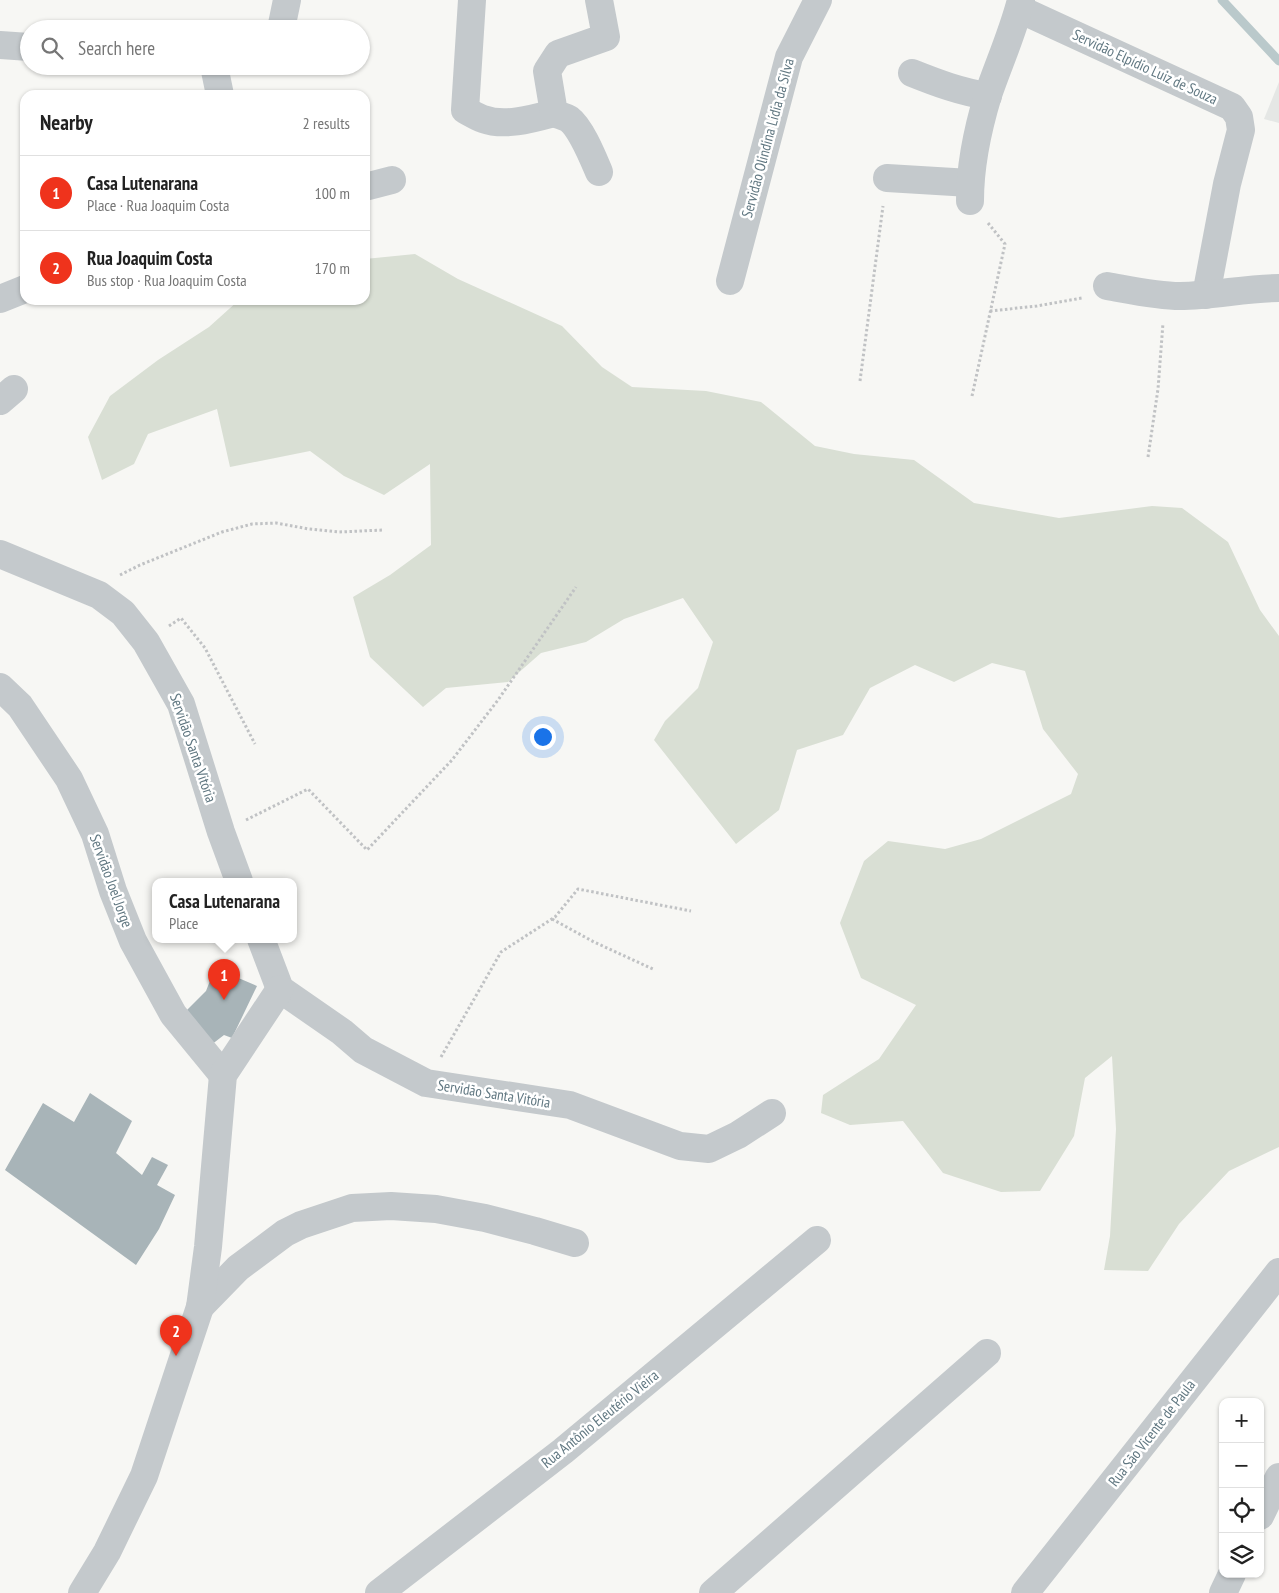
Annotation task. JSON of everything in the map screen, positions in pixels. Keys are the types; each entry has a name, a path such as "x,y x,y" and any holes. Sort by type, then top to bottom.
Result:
{"street":[{"path":"283,20 287,0"},
{"path":"472,0 465,110 484,120 504,122 525,120 554,113 570,120 588,147 599,172"},
{"path":"554,113 546,71 558,54 606,37 599,0"},
{"name":"Servidão Olindina Lídia da Silva","path":"730,281 789,57 818,0"},
{"path":"887,178 970,192 978,138 988,96 1020,5"},
{"name":"Servidão Elpídio Luiz de Souza","path":"1020,5 1232,107 1238,117 1241,130 1227,184 1206,295"},
{"path":"0,44 20,46"},
{"path":"912,73 940,85 988,96"},
{"path":"216,75 219,90"},
{"path":"370,186 392,180"},
{"path":"1107,286 1177,296 1279,288"},
{"path":"0,299 20,291"},
{"name":"Servidão Santa Vitória","path":"0,554 99,595 123,613 146,642 181,704 221,832 238,878"},
{"name":"Servidão Joel Jorge","path":"0,687 10,703 69,779 95,834 113,891 133,941 174,1014 223,1075"},
{"path":"82,1593 107,1552 144,1476 200,1307 208,1247 223,1075 280,990 262,943"},
{"name":"Servidão Santa Vitória","path":"280,990 342,1032 363,1050 426,1083 570,1105 680,1146 708,1149 738,1135 772,1113"},
{"path":"200,1307 238,1268 285,1233 301,1225 352,1208 391,1206 436,1209 485,1218 575,1243"},
{"name":"Rua Antônio Eleutério Vieira","path":"379,1593 563,1451 817,1240"},
{"name":"Rua São Vicente de Paula","path":"1025,1593 1279,1272"},
{"path":"713,1593 988,1353"},
{"path":"1264,1508 1279,1477"},
{"path":"1224,1593 1230,1578"}],"path":[{"path":"860,381 887,178"},
{"path":"970,192 1005,244 972,396"},
{"path":"990,310 1078,300 1094,295 1107,286"},
{"path":"1148,457 1158,389 1166,294"},
{"path":"99,595 118,577 140,565 222,532 252,524 276,523 339,532 383,530"},
{"path":"221,832 308,789 367,850 452,760 498,700 576,587"},
{"path":"181,618 206,648 255,744"},
{"path":"426,1083 501,952 556,917 578,890 691,912"},
{"path":"552,919 594,942 655,970"}],"shaded area":[{"path":"1279,82 1279,123 1264,119"},
{"path":"415,254 458,279 562,326 602,367 632,387 706,391 761,402 815,446 854,454 914,460 974,503 1059,518 1152,506 1182,508 1228,542 1260,610 1279,636 1279,1147 1229,1171 1179,1224 1148,1271 1104,1270 1110,1236 1116,1129 1112,1056 1085,1078 1074,1136 1040,1191 1001,1192 943,1173 903,1121 850,1125 821,1113 823,1095 879,1059 916,1005 861,978 840,923 864,861 888,841 945,849 981,839 1071,794 1078,774 1043,729 1025,671 992,663 954,682 915,665 870,688 843,735 797,750 779,810 736,844 654,740 665,721 698,688 713,642 683,598 624,619 586,642 541,653 508,682 446,688 423,707 370,657 353,597 390,575 431,545 430,464 384,495 344,476 310,451 230,467 217,409 148,434 134,464 102,480 88,437 110,396 158,360 209,327 233,305 370,305 370,258"}],"building":[{"path":"215,968 257,986 232,1038 224,1035 211,1045 187,1010 206,991"},
{"path":"90,1093 132,1121 116,1153 142,1175 152,1157 168,1165 157,1185 175,1195 159,1229 136,1265 5,1170 43,1103 74,1122"}],"waterway":[{"path":"1222,0 1279,61"}],"place":[{"name":"Casa Lutenarana","path":"224,1000"},
{"name":"Rua Joaquim Costa","path":"176,1356"}]}
